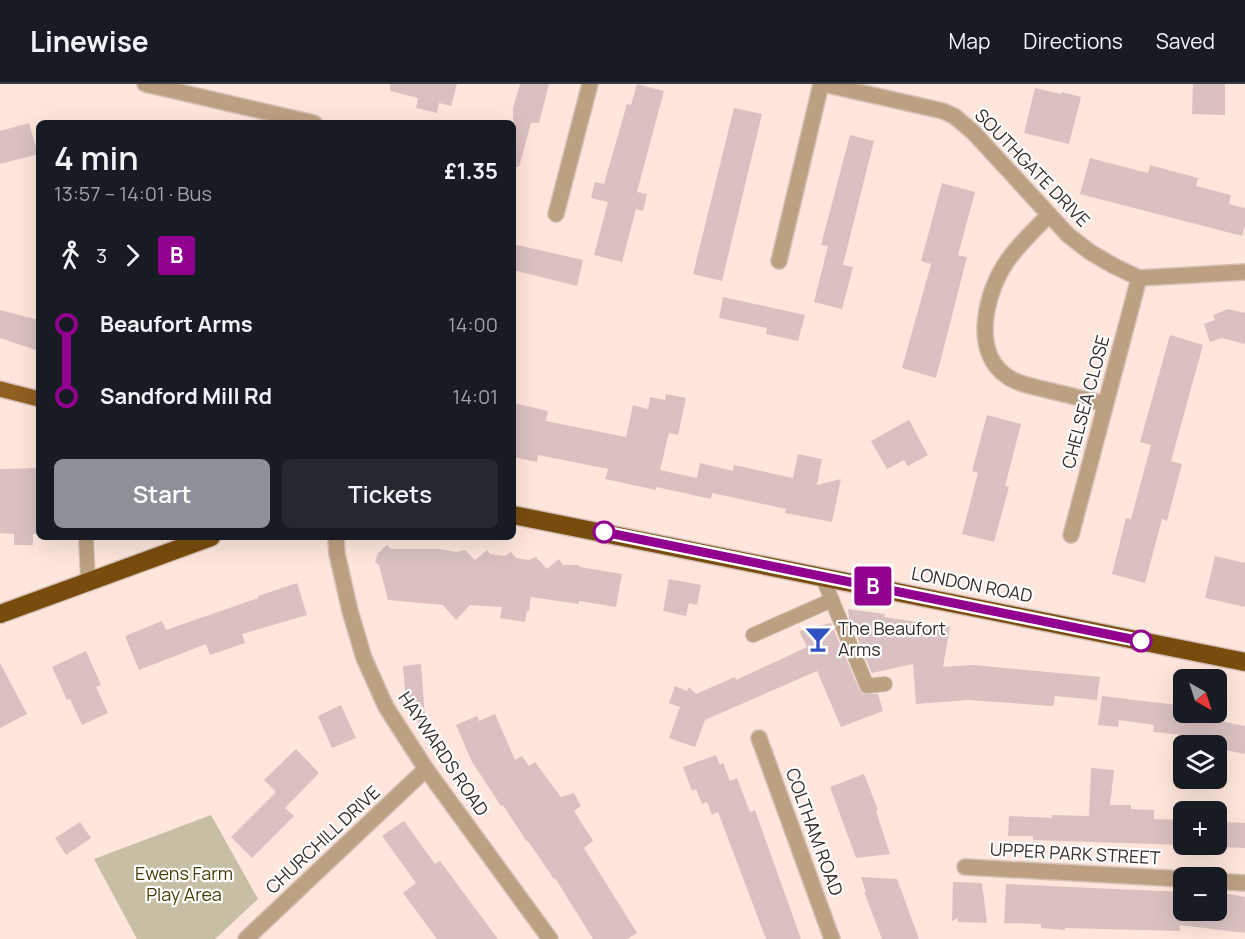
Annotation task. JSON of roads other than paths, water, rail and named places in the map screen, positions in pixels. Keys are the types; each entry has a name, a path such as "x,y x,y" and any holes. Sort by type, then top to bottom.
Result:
{"highway":[{"name":"LONDON ROAD","path":"516,516 1245,662"},
{"path":"0,614 203,540"}],"main road":[{"path":"0,389 36,398"}],"street":[{"path":"145,84 301,120"},
{"path":"556,214 590,84"},
{"path":"779,261 822,84"},
{"name":"SOUTHGATE DRIVE","path":"822,84 943,111 954,116 973,132 1048,216 1068,235 1090,252 1139,278 1245,272"},
{"path":"1048,216 1018,247 998,275 987,320 986,344 989,355 1001,372 1018,382 1105,404"},
{"name":"CHELSEA CLOSE","path":"1071,535 1139,278"},
{"name":"HAYWARDS ROAD","path":"336,540 347,600 364,658 386,707 426,770 550,939"},
{"name":"COLTHAM ROAD","path":"759,738 832,939"},
{"name":"CHURCHILL DRIVE","path":"246,939 426,770"},
{"name":"UPPER PARK STREET","path":"965,867 1173,878"},
{"path":"1227,882 1245,883"}],"lane":[{"path":"86,540 88,581"},
{"path":"822,576 867,686 885,684"},
{"path":"753,635 832,600"}],"place":[{"name":"The Beaufort Arms","path":"818,639"}],"park label":[{"name":"Ewens Farm Play Area","path":"184,884"}]}
